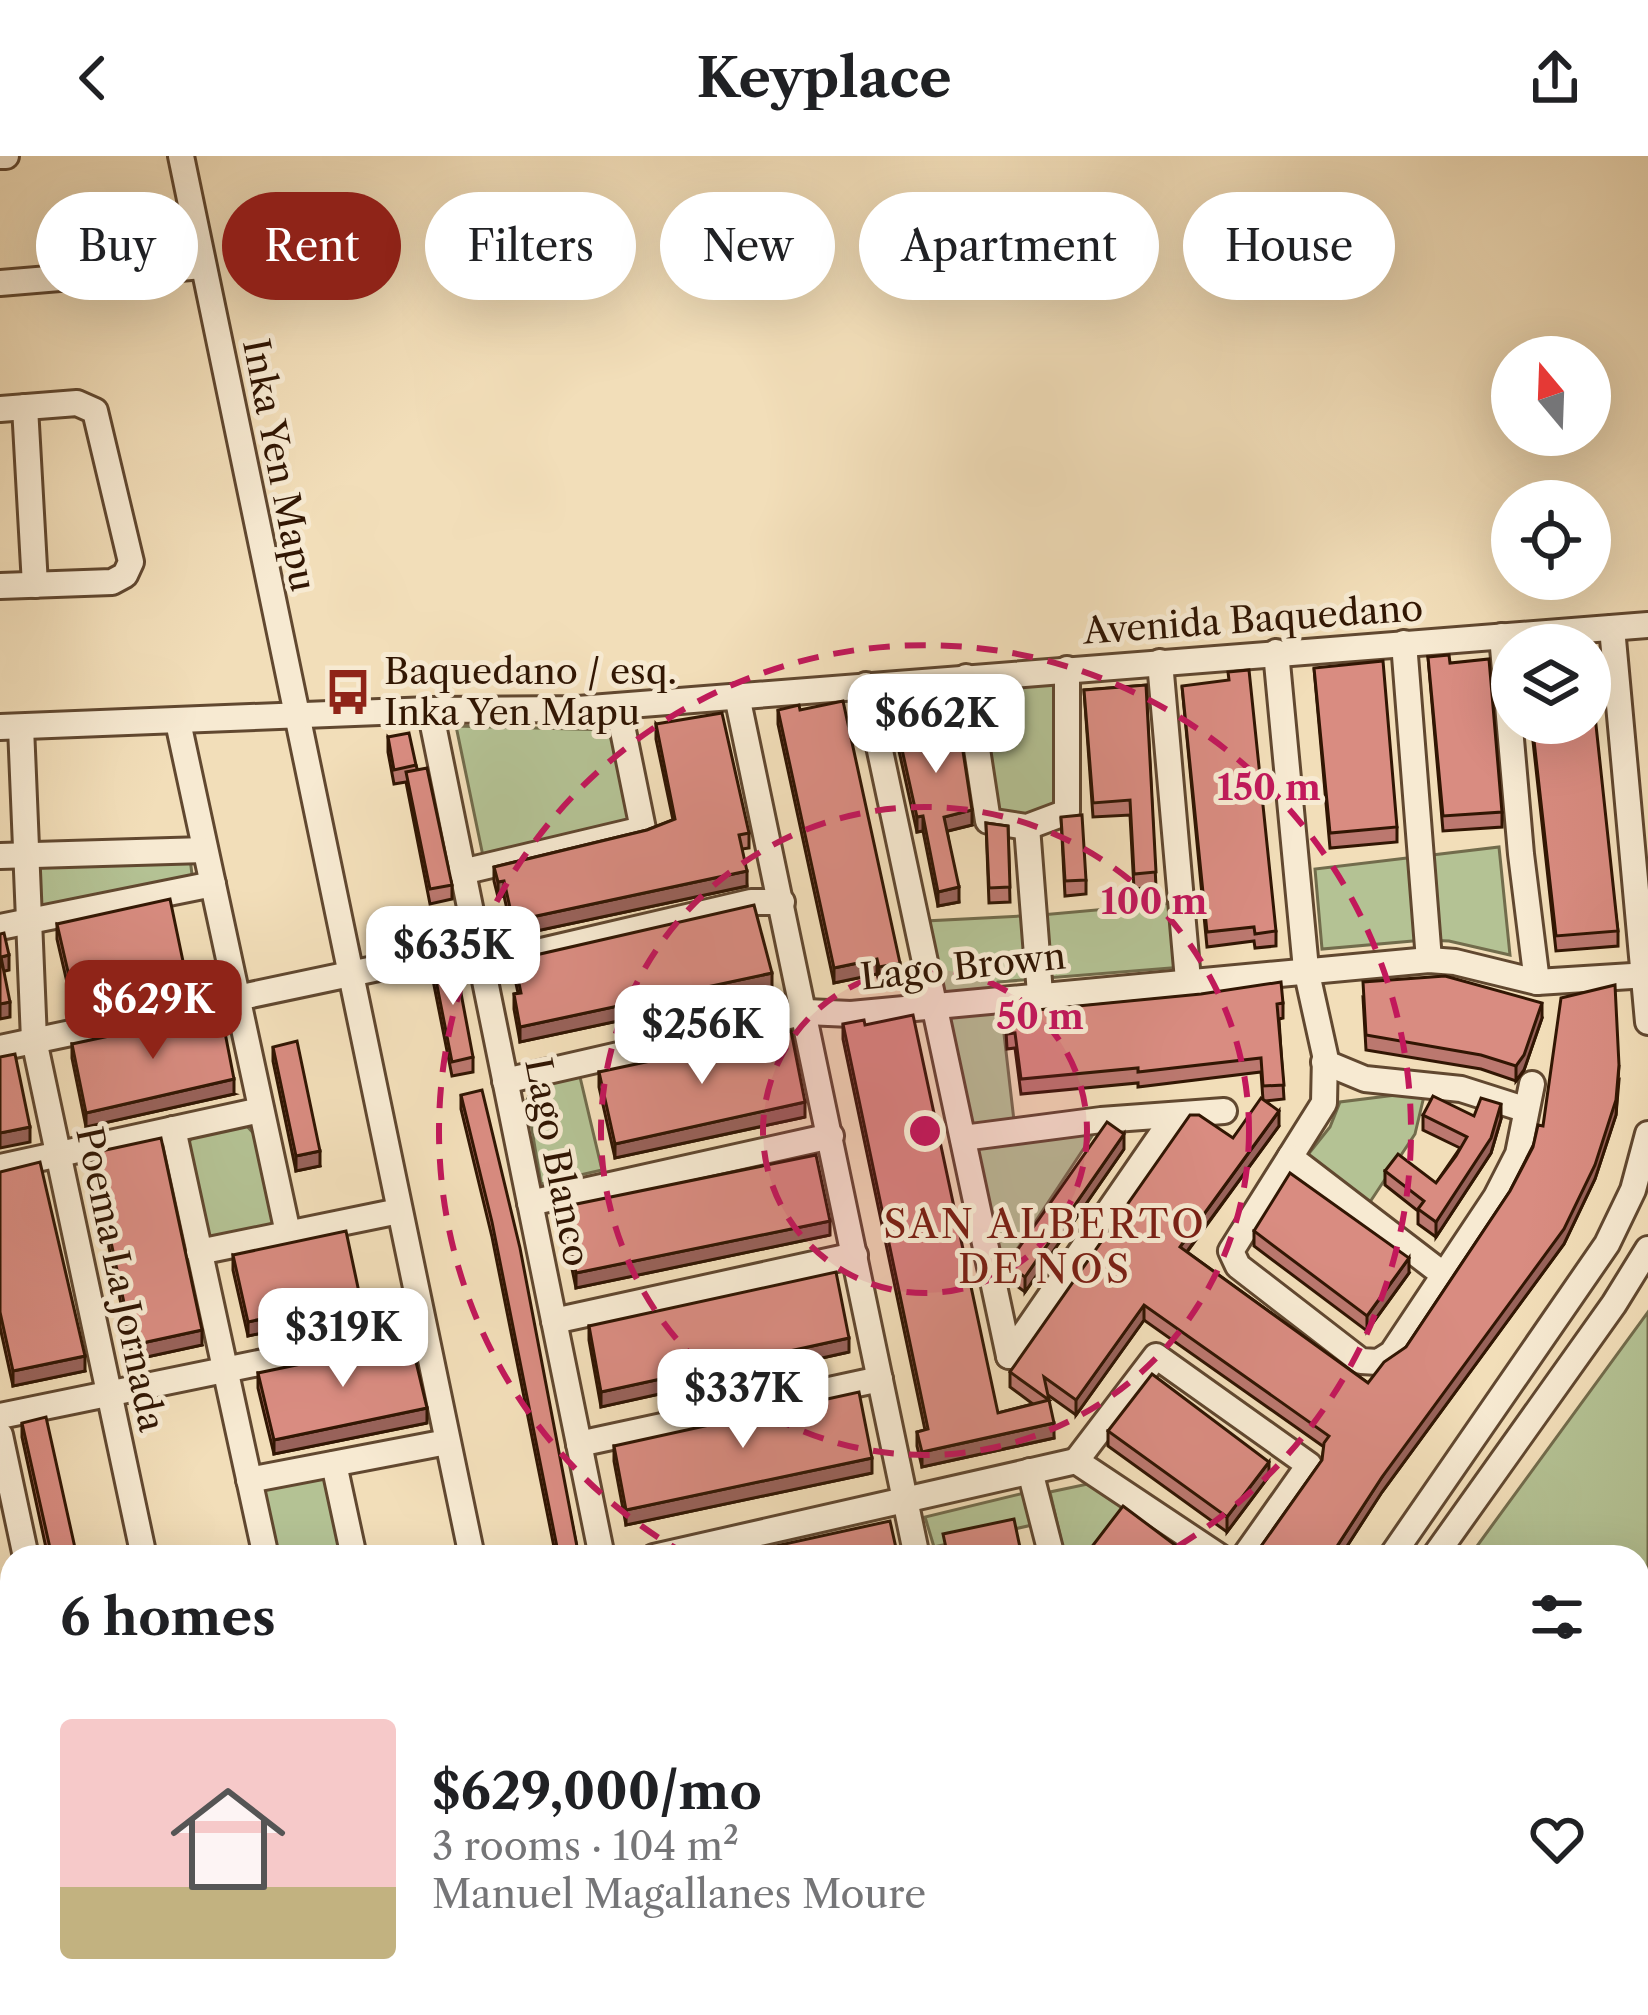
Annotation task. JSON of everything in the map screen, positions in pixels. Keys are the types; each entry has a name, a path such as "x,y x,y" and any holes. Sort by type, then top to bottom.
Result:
{"street":[{"name":"Inka Yen Mapu","path":"181,156 469,1545"},
{"path":"0,283 203,266"},
{"path":"0,586 35,585 102,583 125,574 131,556 100,421 92,408 77,403 12,408 35,585"},
{"name":"Avenida Baquedano","path":"1612,628 1648,625"},
{"path":"1612,628 1648,1022"},
{"name":"Avenida Baquedano","path":"11,727 618,706 1491,637"},
{"path":"1404,643 1430,960"},
{"path":"1276,652 1306,969 1324,1062 1324,1103 1231,1251 1238,1266 1361,1361 1378,1361 1393,1353 1496,1197 1526,1130 1528,1096 1365,1078 1324,1062"},
{"path":"1160,662 1188,980"},
{"path":"966,677 988,821 1027,827 1067,812 1066,669"},
{"path":"866,685 1009,1356 1175,1115"},
{"path":"737,696 914,1545"},
{"path":"462,872 643,829 618,706"},
{"name":"Lago Blanco","path":"430,710 600,1545"},
{"path":"178,722 288,1233"},
{"name":"Poema La Jornada","path":"11,727 13,856 28,921 34,1040 141,1545"},
{"path":"1513,744 1538,982"},
{"path":"1027,827 1040,994"},
{"path":"13,856 206,850"},
{"path":"0,927 213,884"},
{"path":"0,1048 349,974 480,956 752,902 782,902"},
{"name":"Lago Brown","path":"505,1081 806,1012 850,1014 1430,960 1538,982 1646,975"},
{"path":"0,1167 261,1110"},
{"path":"963,1138 1224,1112"},
{"path":"173,1129 263,1545"},
{"path":"1399,1545 1607,1244 1633,1190 1648,1134"},
{"path":"530,1203 831,1136"},
{"path":"1289,1156 1444,1275"},
{"path":"200,1252 399,1211"},
{"path":"1443,1545 1648,1249"},
{"path":"554,1321 855,1255"},
{"path":"0,1416 424,1329"},
{"path":"709,1545 1076,1462 1156,1356 1309,1465 1252,1545"},
{"path":"579,1444 880,1378"},
{"path":"0,1435 10,1532"},
{"path":"249,1480 447,1442"},
{"path":"1076,1462 1202,1545"},
{"path":"334,1464 351,1545"},
{"path":"1030,1471 1049,1545"}],"green space":[{"path":"1067,669 1067,812 988,821 966,677"},
{"path":"456,726 612,730 633,823 483,856"},
{"path":"1499,847 1510,955 1424,940 1322,949 1315,869"},
{"path":"190,858 193,883 39,912 35,867"},
{"path":"1173,903 1183,967 998,982 1016,1138 1098,1127 1002,1272 926,921"},
{"path":"580,1077 602,1170 541,1184 527,1100 534,1086"},
{"path":"1424,1096 1415,1134 1370,1202 1306,1157 1330,1127 1340,1102"},
{"path":"245,1124 256,1136 276,1221 270,1229 216,1240 204,1233 186,1147 193,1136"},
{"path":"1648,1312 1648,1545 1478,1545"},
{"path":"321,1471 331,1479 346,1545 272,1545 261,1494 268,1482"},
{"path":"1097,1482 1127,1508 1100,1545 1062,1545 1050,1492"},
{"path":"1024,1493 1032,1525 933,1545 925,1517"}],"building":[{"path":"1449,655 1450,663 1489,659 1491,744 1496,744 1502,812 1443,816 1428,657"},
{"path":"1383,661 1397,827 1330,833 1314,668"},
{"path":"1249,670 1276,931 1255,934 1254,927 1207,932 1182,686 1229,680 1228,672"},
{"path":"1146,685 1156,872 1134,874 1130,800 1093,803 1084,690"},
{"path":"955,699 972,810 944,817 959,887 938,892 893,709"},
{"path":"843,701 900,963 879,967 877,959 834,968 778,710"},
{"path":"722,713 749,833 739,835 747,871 513,921 504,881 498,882 494,867 675,819 656,724"},
{"path":"409,733 416,765 394,770 388,737"},
{"path":"1534,744 1598,744 1618,931 1556,936"},
{"path":"427,768 452,885 430,889 406,772"},
{"path":"1082,815 1086,880 1065,881 1061,817"},
{"path":"986,823 1008,826 1010,887 989,888"},
{"path":"170,899 184,966 72,989 57,924"},
{"path":"754,905 772,973 520,1027 514,994 521,993 514,960"},
{"path":"4,933 9,955 1,957 10,1002 0,1004 0,934"},
{"path":"454,956 473,1057 452,1062 432,960"},
{"path":"1445,976 1542,1003 1516,1066 1481,1055 1366,1035 1363,982"},
{"path":"1281,982 1283,1003 1277,1004 1284,1085 1263,1086 1261,1058 1021,1079 1015,1033 1007,1034 1005,1013"},
{"path":"1615,985 1616,1100 1595,1165 1564,1229 1382,1477 1338,1545 1262,1545 1322,1460 1329,1436 1144,1305 1076,1400 1044,1377 1049,1400 1010,1372 1190,1115 1199,1115 1233,1138 1261,1098 1279,1111 1180,1247 1368,1383 1384,1362 1406,1347 1510,1191 1533,1147 1538,1125 1543,1126 1561,998"},
{"path":"221,1012 234,1079 86,1113 72,1044"},
{"path":"913,1015 998,1413 1049,1400 1054,1423 922,1452 917,1432 928,1429 843,1024 864,1020 865,1025"},
{"path":"791,1031 805,1102 615,1144 599,1072"},
{"path":"297,1041 320,1151 296,1156 273,1047"},
{"path":"15,1054 30,1127 0,1133 0,1057"},
{"path":"482,1090 520,1248 577,1545 557,1545 492,1222 461,1095"},
{"path":"1433,1096 1474,1116 1481,1098 1501,1104 1491,1138 1436,1222 1418,1209 1424,1201 1385,1171 1398,1154 1436,1183 1456,1156 1467,1137 1423,1115"},
{"path":"1107,1122 1124,1134 1025,1277 1009,1262"},
{"path":"161,1138 202,1330 133,1345 92,1153"},
{"path":"816,1155 830,1221 576,1273 562,1207"},
{"path":"40,1162 85,1356 13,1371 0,1312 0,1172"},
{"path":"1290,1173 1409,1258 1367,1316 1254,1231"},
{"path":"346,1231 360,1297 248,1322 233,1255"},
{"path":"836,1272 849,1338 601,1392 589,1326"},
{"path":"411,1341 427,1408 274,1440 258,1373"},
{"path":"1152,1374 1269,1462 1227,1517 1108,1431"},
{"path":"859,1392 872,1458 626,1510 614,1446"},
{"path":"46,1417 74,1545 49,1545 22,1423"},
{"path":"1123,1506 1175,1545 1093,1545"},
{"path":"1014,1519 1019,1545 945,1545 943,1534"},
{"path":"890,1521 895,1545 780,1545"}],"place":[{"name":"Baquedano / esq. Inka Yen Mapu","path":"348,692"}],"district":[{"name":"SAN ALBERTO DE NOS","path":"1045,1246"}]}
